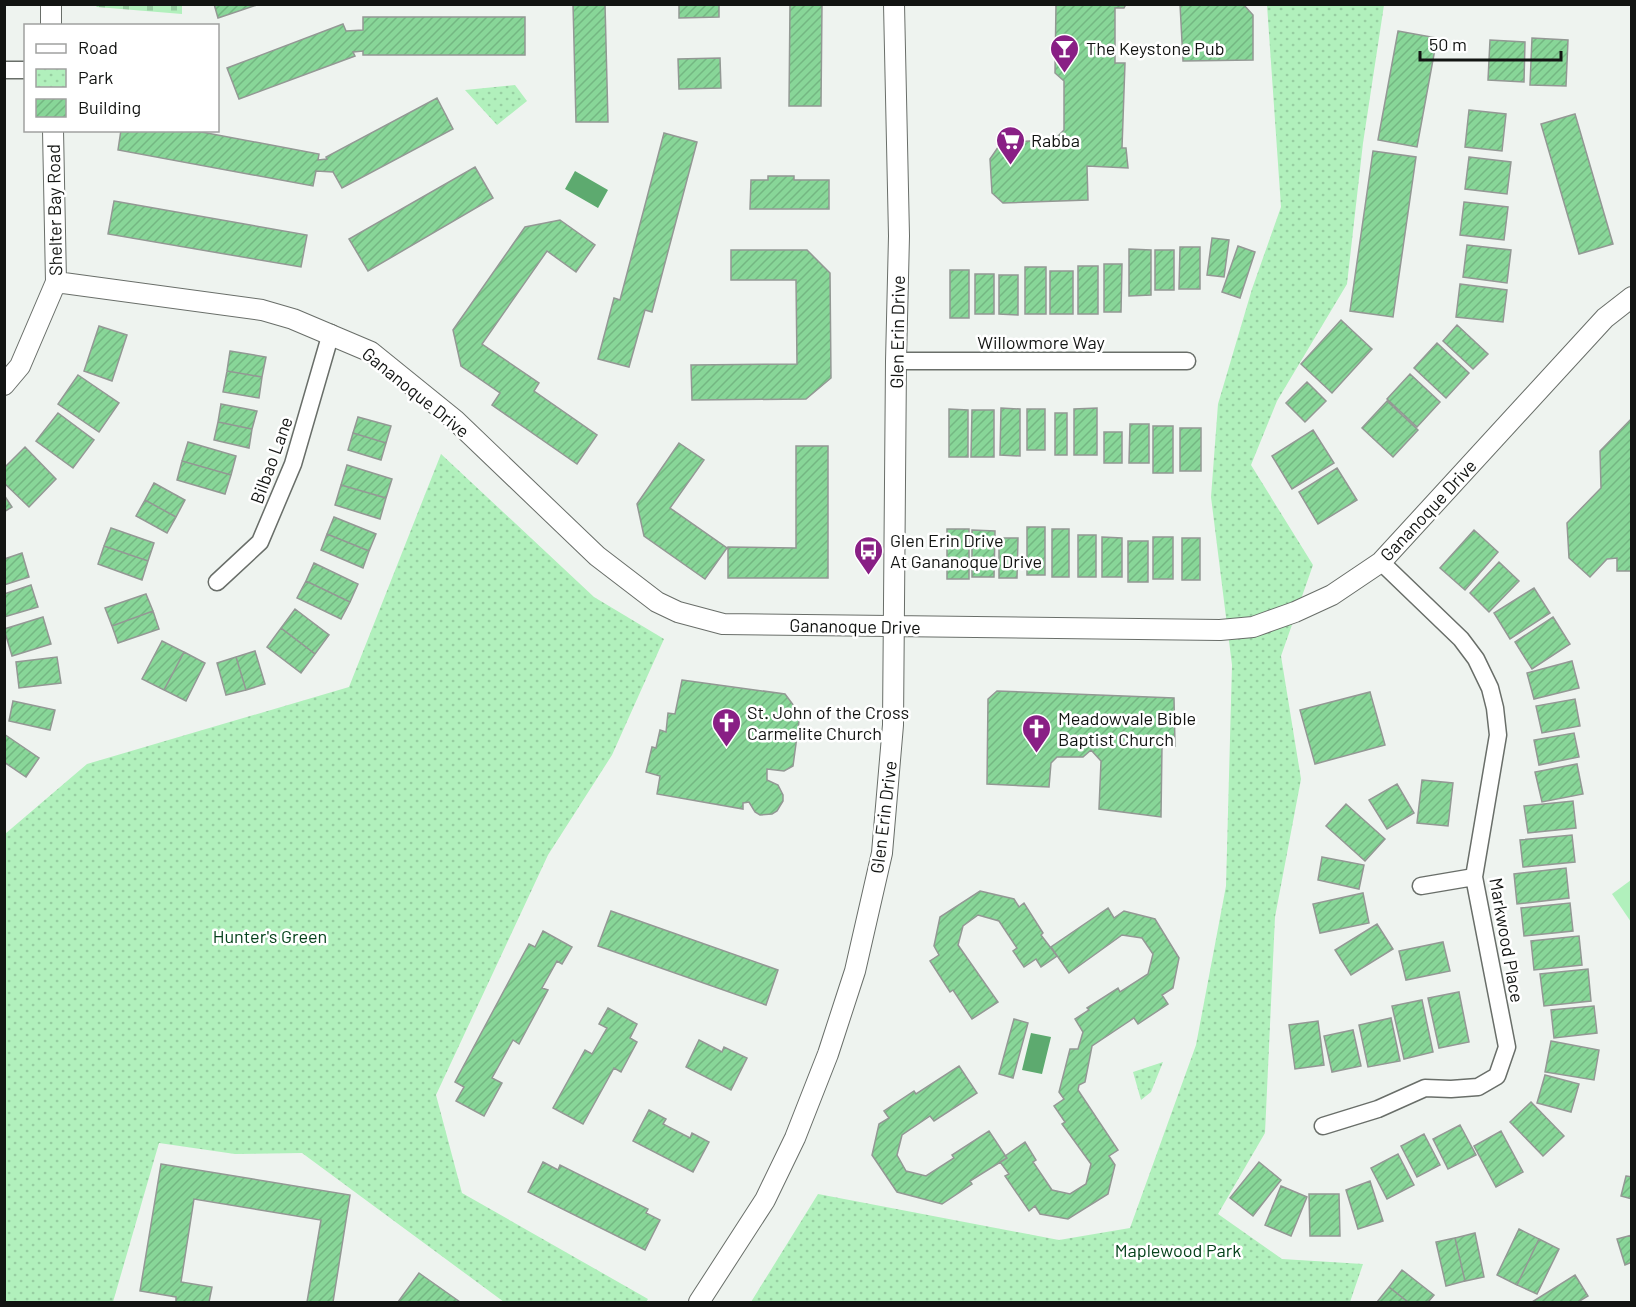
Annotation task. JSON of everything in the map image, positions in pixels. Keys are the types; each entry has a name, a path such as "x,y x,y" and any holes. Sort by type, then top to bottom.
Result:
{"street":[{"path":"51,4 51,24"},
{"name":"Glen Erin Drive","path":"699,1302 765,1200 795,1138 828,1054 855,971 882,853 893,725 899,236 894,4"},
{"path":"4,70 24,70"},
{"name":"Shelter Bay Road","path":"4,385 20,366 56,282 53,132"},
{"name":"Gananoque Drive","path":"56,282 262,310 331,333 371,352 455,420 597,556 657,602 678,612 723,624 893,627 1220,630 1253,627 1295,612 1332,595 1381,562 1605,318 1632,297"},
{"name":"Bilbao Lane","path":"217,582 260,542 293,464 331,333"},
{"name":"Willowmore Way","path":"896,361 1187,362"},
{"name":"Markwood Place","path":"1323,1126 1378,1109 1425,1088 1478,1087 1497,1076 1507,1047 1474,877 1498,735 1496,708 1490,687 1476,659 1461,639 1381,562"},
{"path":"1420,886 1474,877"}],"green space":[{"path":"95,5 182,5 182,14 97,7"},
{"name":"Maplewood Park","path":"1267,5 1384,5 1363,143 1347,284 1277,401 1251,465 1313,565 1281,656 1301,779 1275,917 1265,1133 1218,1214 1282,1259 1363,1264 1350,1302 751,1302 818,1194 1059,1240 1130,1228 1196,1045 1226,886 1232,665 1211,497 1218,404 1252,289 1281,207"},
{"path":"515,85 527,101 497,125 465,90"},
{"name":"Hunter's Green","path":"441,454 594,597 664,639 612,755 548,855 436,1095 462,1193 648,1299 646,1302 504,1302 302,1153 235,1154 159,1143 113,1302 5,1302 5,834 87,764 349,687"},
{"path":"1631,880 1631,922 1612,894"},
{"path":"1163,1062 1151,1092 1141,1100 1133,1072"}],"shaded area":[{"path":"575,171 608,190 598,208 565,189"},
{"path":"1031,1033 1051,1037 1042,1074 1022,1070"}],"building":[{"path":"214,4 260,4 218,18"},
{"path":"573,4 605,4 608,122 576,122"},
{"path":"679,4 719,4 719,17 679,18"},
{"path":"790,4 822,4 821,106 789,106"},
{"path":"1056,4 1126,4 1124,8 1115,8 1115,63 1125,63 1122,148 1126,148 1128,168 1087,166 1088,200 1003,203 992,193 990,159 1001,143 1055,139 1064,130 1064,81 1055,73"},
{"path":"1180,4 1243,4 1253,15 1253,60 1183,61"},
{"path":"363,17 525,17 525,55 363,55 363,51 353,52 355,56 239,99 227,68 343,24 346,31 363,30"},
{"path":"1398,31 1437,38 1417,147 1378,140"},
{"path":"1532,38 1568,40 1566,86 1530,85"},
{"path":"1490,40 1525,42 1524,82 1488,80"},
{"path":"720,58 721,88 679,89 678,59"},
{"path":"437,98 453,129 342,188 333,172 316,171 313,186 118,150 121,132 202,132 319,154 318,160 327,159 326,157"},
{"path":"1469,110 1506,114 1502,151 1465,147"},
{"path":"1575,114 1613,244 1579,254 1541,124"},
{"path":"664,133 697,142 652,312 645,310 629,367 598,359 614,298 620,300"},
{"path":"1373,151 1416,157 1393,317 1350,311"},
{"path":"1469,157 1511,162 1507,194 1465,189"},
{"path":"475,167 493,198 368,271 349,239"},
{"path":"768,176 794,176 794,180 829,180 829,209 750,209 751,180 768,180"},
{"path":"114,201 307,235 301,267 108,234"},
{"path":"1464,202 1508,207 1504,240 1460,235"},
{"path":"560,220 595,245 576,272 547,251 482,344 539,383 534,391 597,435 577,464 492,405 500,393 461,366 453,330 525,227"},
{"path":"1212,238 1229,240 1224,277 1207,275"},
{"path":"1467,245 1511,250 1507,283 1463,277"},
{"path":"1238,246 1255,252 1240,298 1222,292"},
{"path":"1180,247 1200,247 1200,289 1179,289"},
{"path":"1129,249 1151,250 1151,295 1129,296"},
{"path":"731,250 807,250 830,273 831,378 806,399 692,400 691,365 797,364 796,280 731,280"},
{"path":"1155,250 1174,250 1174,290 1155,290"},
{"path":"1104,264 1122,264 1121,312 1104,312"},
{"path":"1078,266 1098,266 1098,314 1078,314"},
{"path":"1025,267 1046,267 1046,314 1025,314"},
{"path":"950,270 969,270 969,318 950,318"},
{"path":"1050,271 1073,271 1073,314 1050,314"},
{"path":"975,274 994,274 994,314 975,314"},
{"path":"999,275 1018,275 1018,315 999,314"},
{"path":"1460,284 1507,290 1503,322 1456,317"},
{"path":"1341,320 1372,349 1332,393 1301,364"},
{"path":"1457,325 1488,354 1473,369 1443,341"},
{"path":"99,326 127,335 112,381 84,371"},
{"path":"1437,343 1469,373 1446,398 1414,368"},
{"path":"230,351 266,357 262,377 227,371"},
{"path":"227,371 262,377 259,398 223,392"},
{"path":"1410,374 1440,402 1417,427 1387,399"},
{"path":"78,375 119,403 99,432 58,404"},
{"path":"1307,382 1326,401 1305,422 1286,403"},
{"path":"1387,401 1418,430 1393,457 1362,428"},
{"path":"221,404 257,411 252,429 218,422"},
{"path":"1001,408 1020,409 1020,456 1000,455"},
{"path":"1097,408 1097,455 1074,455 1074,409"},
{"path":"949,409 968,410 968,457 949,457"},
{"path":"1027,409 1045,409 1045,450 1027,450"},
{"path":"972,410 994,410 994,457 971,457"},
{"path":"58,413 94,440 73,468 36,441"},
{"path":"1055,413 1067,413 1067,455 1055,455"},
{"path":"358,417 391,426 386,443 353,433"},
{"path":"1632,418 1632,571 1617,571 1617,558 1607,559 1590,577 1569,558 1567,523 1601,488 1600,451"},
{"path":"218,422 252,429 249,448 214,440"},
{"path":"1130,424 1149,424 1149,463 1129,463"},
{"path":"1153,426 1173,426 1173,473 1153,473"},
{"path":"1180,428 1201,428 1201,471 1180,471"},
{"path":"1313,430 1334,463 1292,489 1272,456"},
{"path":"1104,432 1122,432 1122,463 1104,463"},
{"path":"353,433 386,443 381,460 348,450"},
{"path":"188,442 236,456 231,475 182,461"},
{"path":"679,443 704,460 670,508 727,548 705,579 644,536 637,504"},
{"path":"796,446 828,446 828,578 728,578 728,547 796,548"},
{"path":"25,447 56,479 29,507 4,483 4,468"},
{"path":"182,461 231,475 225,494 177,480"},
{"path":"347,465 392,479 386,498 341,485"},
{"path":"1337,468 1357,500 1318,524 1299,492"},
{"path":"154,483 185,500 176,517 145,500"},
{"path":"341,485 386,498 380,519 335,505"},
{"path":"4,495 12,507 4,512"},
{"path":"145,500 176,517 167,533 136,516"},
{"path":"334,517 376,534 369,551 327,534"},
{"path":"1027,527 1045,527 1045,575 1027,575"},
{"path":"111,528 154,543 148,561 104,546"},
{"path":"947,529 969,529 969,579 947,579"},
{"path":"1052,529 1069,529 1069,577 1052,577"},
{"path":"972,530 995,531 994,577 972,577"},
{"path":"1474,530 1498,552 1465,590 1440,568"},
{"path":"327,534 369,551 363,568 321,550"},
{"path":"1078,535 1096,535 1096,577 1078,577"},
{"path":"1102,537 1122,538 1122,577 1102,577"},
{"path":"1153,537 1173,537 1173,579 1153,579"},
{"path":"999,538 1018,538 1017,578 999,578"},
{"path":"1182,538 1200,538 1200,580 1182,580"},
{"path":"1128,541 1148,541 1148,582 1128,582"},
{"path":"104,546 148,561 142,580 98,564"},
{"path":"22,553 29,577 4,585 4,559"},
{"path":"1499,562 1519,581 1489,612 1470,593"},
{"path":"314,563 358,584 350,602 306,581"},
{"path":"306,581 350,602 341,619 297,598"},
{"path":"31,585 38,607 4,617 4,594"},
{"path":"1534,588 1550,613 1510,639 1494,613"},
{"path":"146,594 153,611 112,626 105,608"},
{"path":"295,609 329,635 315,654 281,628"},
{"path":"153,611 159,629 118,643 112,626"},
{"path":"43,617 51,644 12,656 4,629"},
{"path":"1553,617 1570,644 1532,669 1515,642"},
{"path":"281,628 315,654 301,673 267,647"},
{"path":"162,641 184,652 164,690 142,679"},
{"path":"255,651 265,684 246,690 236,657"},
{"path":"184,652 205,663 186,701 164,690"},
{"path":"57,657 61,683 19,688 16,662"},
{"path":"236,657 246,690 226,695 217,663"},
{"path":"1572,661 1579,688 1534,699 1527,673"},
{"name":"St. John of the Cross Carmelite Church","path":"682,680 785,694 800,714 793,766 784,771 767,769 767,780 778,785 783,795 783,801 777,811 760,815 755,812 749,802 743,803 743,809 657,794 660,776 646,772 652,747 656,748 660,730 666,732 668,713 675,714"},
{"name":"Meadowvale Bible Baptist Church","path":"997,691 1174,698 1175,746 1162,746 1161,817 1099,809 1101,761 1091,750 1083,757 1057,757 1051,763 1049,787 987,784 988,699"},
{"path":"1370,692 1385,745 1315,764 1300,710"},
{"path":"1575,699 1580,726 1542,733 1536,706"},
{"path":"13,701 55,710 50,730 9,721"},
{"path":"1574,733 1579,757 1539,765 1534,740"},
{"path":"4,734 39,758 26,777 4,762"},
{"path":"1577,764 1583,794 1542,802 1535,772"},
{"path":"1422,780 1453,783 1448,826 1417,823"},
{"path":"1397,784 1414,813 1387,829 1369,800"},
{"path":"1573,801 1576,828 1528,833 1524,806"},
{"path":"1346,804 1385,839 1365,861 1326,826"},
{"path":"1572,835 1575,862 1523,867 1520,840"},
{"path":"1322,857 1364,865 1359,889 1318,880"},
{"path":"1566,868 1569,898 1517,904 1514,874"},
{"path":"980,891 1014,899 1019,907 1024,903 1043,933 1041,935 1057,956 1041,967 1036,959 1024,967 1013,951 1017,948 999,921 978,915 963,926 958,945 998,1002 972,1019 953,990 950,992 930,961 939,955 934,946 940,917"},
{"path":"1363,893 1369,923 1320,933 1313,904"},
{"path":"1570,903 1573,931 1524,936 1521,908"},
{"path":"1108,908 1114,918 1124,911 1155,919 1179,958 1173,988 1162,995 1168,1004 1138,1024 1134,1018 1092,1046 1085,1082 1079,1085 1078,1090 1118,1150 1109,1156 1115,1165 1108,1194 1068,1219 1040,1214 1035,1206 1029,1211 1005,1176 1009,1174 1000,1162 1025,1142 1036,1160 1033,1162 1052,1190 1070,1194 1086,1184 1091,1164 1062,1124 1065,1122 1054,1106 1064,1099 1059,1092 1070,1049 1078,1049 1083,1032 1075,1019 1089,1010 1087,1008 1118,988 1120,992 1148,974 1153,954 1142,938 1122,935 1069,973 1051,947"},
{"path":"611,911 778,970 766,1005 598,946"},
{"path":"1377,924 1393,949 1351,975 1335,950"},
{"path":"543,931 572,947 562,964 557,961 542,988 548,990 519,1044 513,1040 492,1078 502,1083 484,1116 456,1101 464,1087 455,1082 529,944 535,947"},
{"path":"1579,936 1582,965 1534,970 1531,941"},
{"path":"1443,942 1450,971 1406,980 1399,951"},
{"path":"1588,969 1591,1001 1544,1006 1540,974"},
{"path":"1459,992 1469,1042 1439,1048 1428,998"},
{"path":"1422,1000 1433,1052 1404,1059 1392,1006"},
{"path":"1594,1006 1597,1033 1554,1038 1551,1010"},
{"path":"608,1008 637,1024 630,1038 637,1042 621,1072 614,1068 583,1124 553,1108 585,1050 592,1054 607,1028 599,1024"},
{"path":"1391,1018 1400,1061 1368,1067 1359,1025"},
{"path":"1014,1019 1028,1023 1013,1078 999,1074"},
{"path":"1318,1021 1324,1065 1295,1069 1289,1025"},
{"path":"1353,1030 1361,1066 1332,1072 1324,1036"},
{"path":"699,1040 722,1052 724,1047 747,1058 731,1090 686,1067"},
{"path":"1551,1041 1599,1050 1594,1080 1545,1072"},
{"path":"959,1066 977,1093 934,1121 930,1116 902,1135 897,1155 906,1171 926,1176 954,1158 952,1155 989,1131 1007,1158 970,1181 972,1184 942,1204 897,1192 872,1155 879,1124 889,1118 884,1111 914,1091 916,1094"},
{"path":"1545,1075 1579,1084 1571,1112 1537,1103"},
{"path":"1531,1102 1564,1136 1543,1156 1510,1122"},
{"path":"649,1110 666,1119 663,1124 690,1138 692,1133 709,1142 693,1172 633,1141"},
{"path":"1460,1125 1476,1155 1448,1169 1433,1139"},
{"path":"1501,1131 1523,1172 1496,1187 1474,1146"},
{"path":"1424,1134 1440,1165 1417,1177 1401,1146"},
{"path":"1398,1154 1414,1185 1387,1199 1371,1168"},
{"path":"543,1162 558,1170 560,1165 648,1209 646,1213 660,1220 645,1250 528,1192"},
{"path":"1259,1162 1281,1180 1253,1216 1230,1198"},
{"path":"161,1164 350,1195 333,1302 307,1302 321,1220 194,1199 181,1282 212,1287 209,1302 176,1302 176,1297 140,1291"},
{"path":"1626,1176 1632,1177 1632,1199 1621,1196"},
{"path":"1370,1181 1383,1221 1358,1229 1346,1190"},
{"path":"1281,1186 1307,1197 1291,1236 1265,1225"},
{"path":"1309,1194 1339,1194 1340,1236 1310,1236"},
{"path":"1519,1229 1539,1239 1517,1285 1497,1275"},
{"path":"1475,1233 1484,1277 1465,1281 1455,1238"},
{"path":"1632,1235 1632,1262 1625,1265 1617,1239"},
{"path":"1455,1238 1465,1281 1446,1286 1436,1242"},
{"path":"1539,1239 1559,1249 1537,1294 1517,1285"},
{"path":"1402,1270 1434,1295 1428,1302 1408,1302 1389,1287"},
{"path":"419,1273 460,1302 398,1302"},
{"path":"1575,1275 1588,1296 1578,1302 1532,1302"},
{"path":"1389,1287 1408,1302 1377,1302"}],"place":[{"name":"The Keystone Pub","path":"1065,74"},
{"name":"Rabba","path":"1010,166"},
{"name":"Glen Erin Drive At Gananoque Drive","path":"869,576"},
{"name":"St. John of the Cross Carmelite Church","path":"726,748"},
{"name":"Meadowvale Bible Baptist Church","path":"1037,754"}]}
